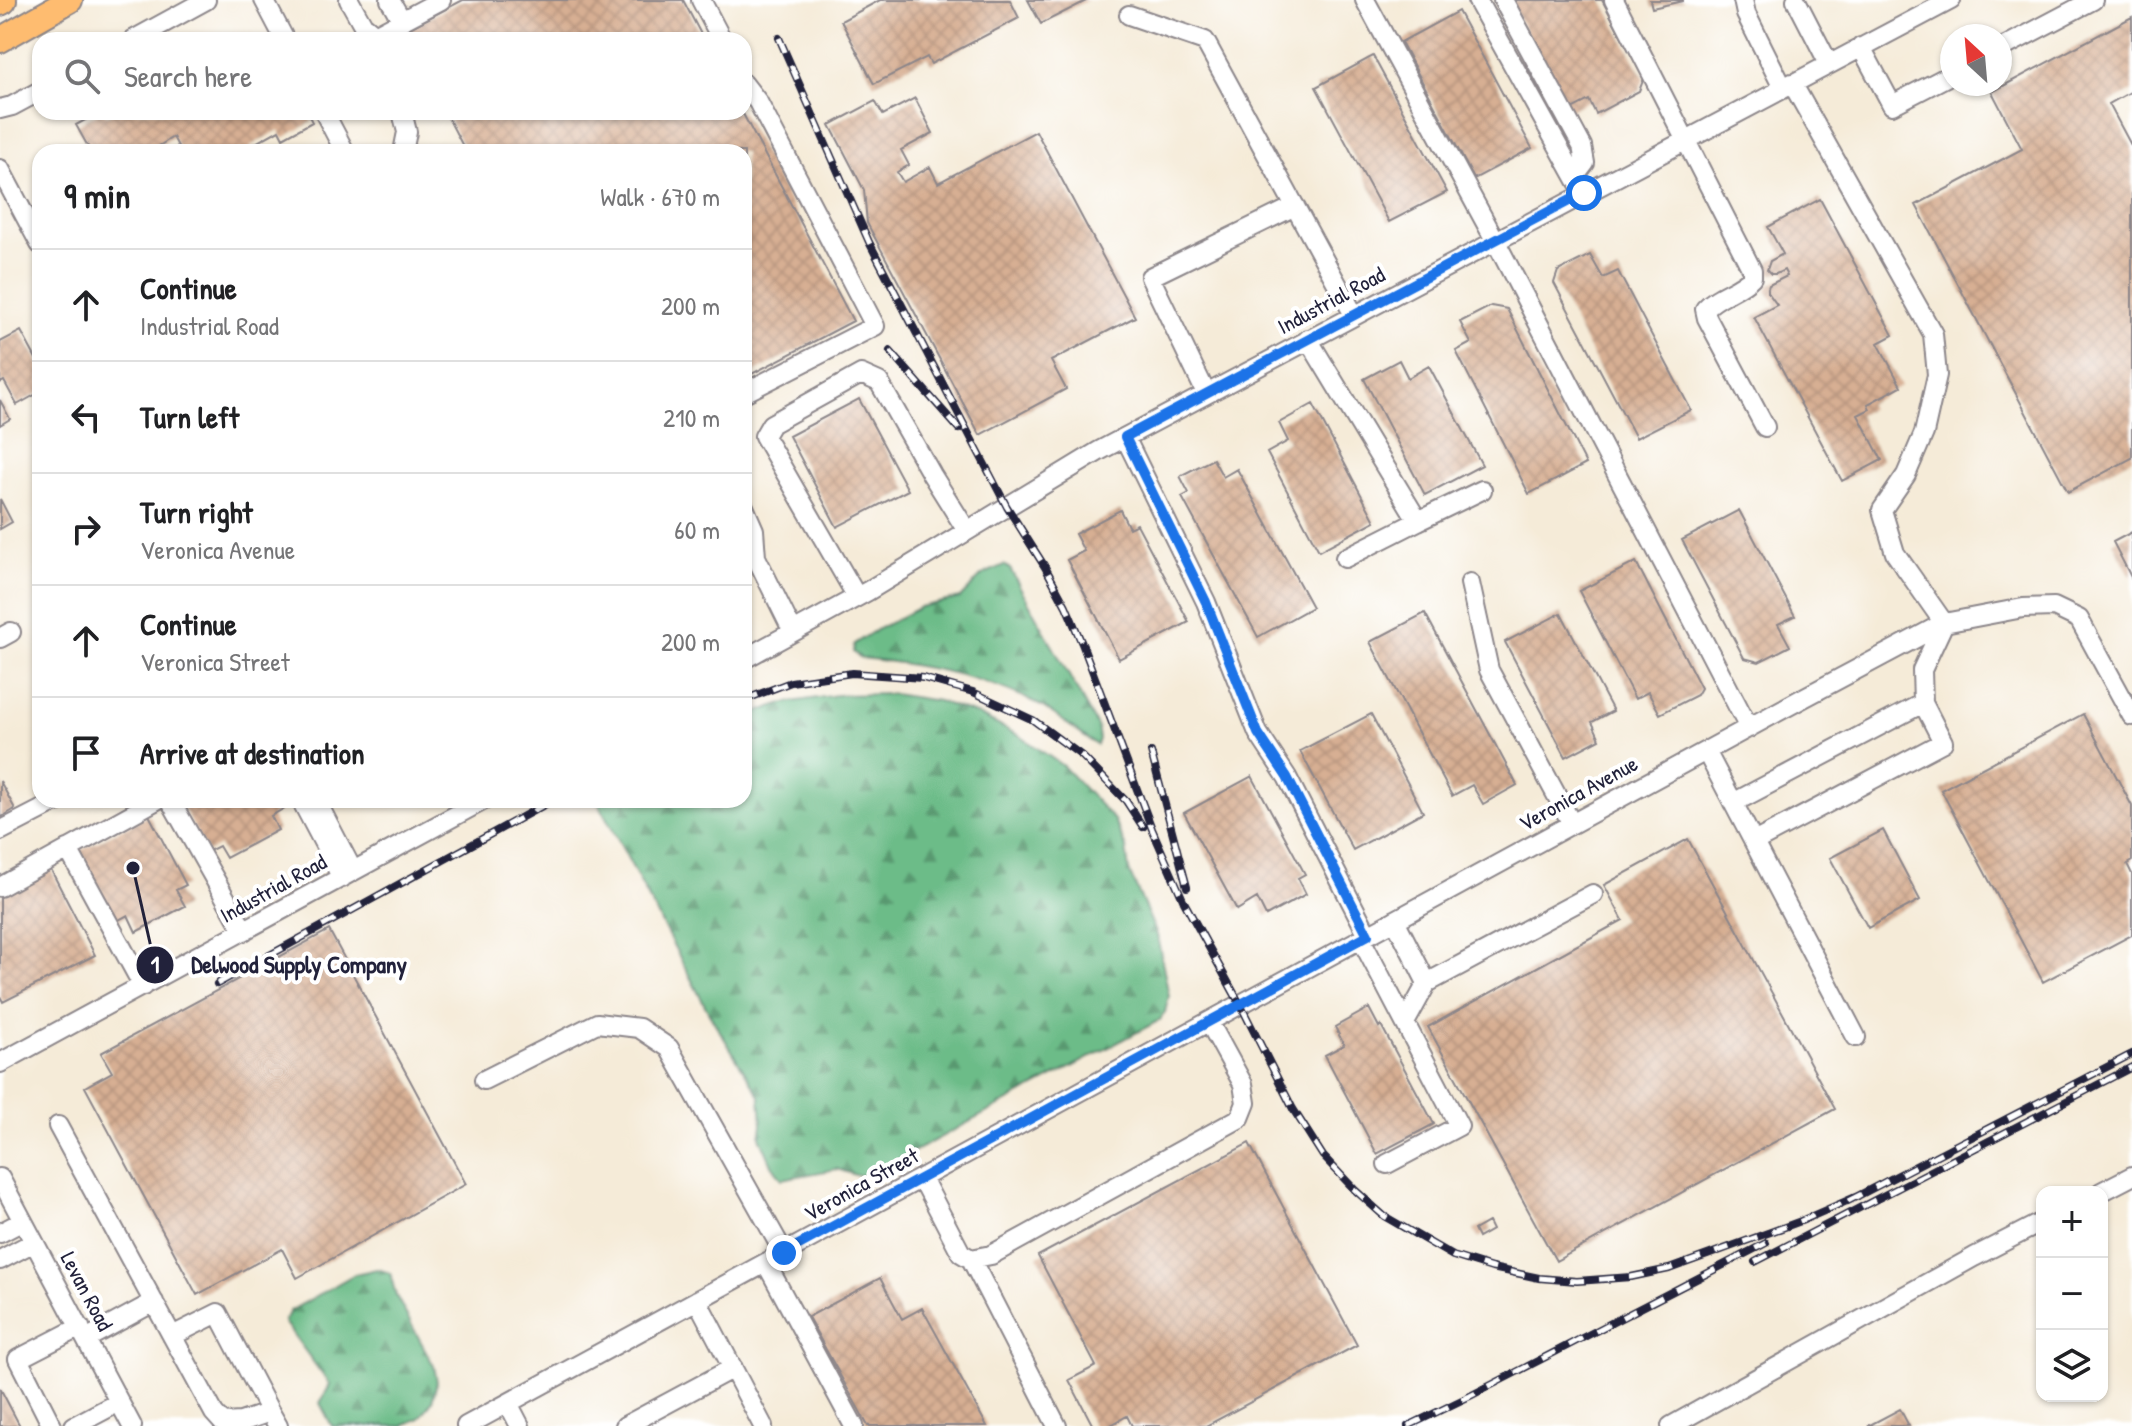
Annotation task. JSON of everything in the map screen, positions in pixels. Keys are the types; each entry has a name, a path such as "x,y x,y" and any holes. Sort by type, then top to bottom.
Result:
{"main road":[{"path":"0,40 70,0"}],"street":[{"path":"148,32 206,0"},
{"path":"264,0 281,32"},
{"path":"349,0 370,32"},
{"path":"390,0 402,21"},
{"path":"385,32 441,0"},
{"path":"701,0 718,32"},
{"path":"1365,0 1495,240 1749,728"},
{"path":"1477,0 1580,185"},
{"path":"1503,0 1582,146 1585,163 1580,185"},
{"path":"1614,0 1752,270 1752,277 1746,283 1705,309 1765,427"},
{"path":"1743,0 1746,14 1933,334 1937,375 1924,433 1906,475 1882,510 1895,553 1944,623 1922,670 1923,703 1943,742 1754,842"},
{"name":"Industrial Road","path":"752,655 857,597 1125,437 1495,240 1580,185 1686,139 1951,0"},
{"path":"2012,43 2093,0"},
{"path":"1801,2 1829,64"},
{"path":"1129,15 1205,41 1354,315"},
{"path":"1861,47 1892,105 1940,80"},
{"path":"752,94 875,326 752,389"},
{"path":"0,109 32,95"},
{"path":"328,120 341,144"},
{"path":"404,120 407,132 405,144"},
{"path":"0,169 32,229"},
{"path":"1206,393 1150,277 1295,206"},
{"path":"1308,339 1418,521"},
{"path":"857,597 764,436 771,424 861,374 879,382 967,531"},
{"path":"1125,437 1206,602 1258,733 1287,777 1405,1023 1459,1126 1387,1164"},
{"path":"1345,558 1482,490"},
{"path":"752,525 756,557 793,632"},
{"path":"1470,583 1489,670 1572,824"},
{"name":"Veronica Avenue","path":"1236,1007 1944,623 2023,608 2054,607 2079,619 2132,716"},
{"path":"1733,803 1923,703"},
{"path":"1706,751 1856,1037"},
{"path":"0,831 45,808"},
{"path":"0,887 142,808"},
{"path":"175,808 244,931"},
{"path":"306,808 348,874"},
{"path":"319,808 348,874"},
{"name":"Industrial Road","path":"0,1063 348,874 457,808"},
{"path":"68,849 143,986"},
{"path":"1405,1023 1427,983 1593,894"},
{"path":"1395,920 1427,983"},
{"name":"Veronica Street","path":"466,1426 1236,1007"},
{"path":"971,1259 991,1255 1240,1118 1246,1103 1243,1084 1209,1022"},
{"path":"484,1080 597,1023 639,1028 669,1048 784,1253"},
{"path":"58,1126 154,1302 172,1336 214,1413 223,1423 274,1419 218,1313 172,1336"},
{"path":"2108,1188 2132,1176"},
{"name":"Levan Road","path":"0,1178 132,1426"},
{"path":"922,1178 961,1253 971,1259 1057,1426"},
{"path":"0,1233 23,1221"},
{"path":"1671,1426 2036,1225"},
{"path":"0,1260 34,1242"},
{"path":"766,1263 854,1426"},
{"path":"697,1300 763,1426"},
{"path":"52,1426 18,1359 154,1302"},
{"path":"625,1426 733,1368"},
{"path":"74,1426 119,1402"},
{"path":"508,1403 520,1426"}],"green space":[{"path":"1004,565 1010,569 1097,726 1097,745 1041,706 998,687 931,668 861,658 853,652 854,644 874,631 920,607 960,598 982,575"},
{"path":"893,694 938,701 978,715 1020,736 1063,766 1114,820 1126,848 1129,871 1157,935 1169,996 1160,1020 870,1175 855,1175 837,1169 782,1179 760,1137 760,1096 711,1017 601,808 752,808 752,715 779,704 837,695"},
{"path":"377,1269 390,1273 396,1296 434,1366 437,1382 432,1401 420,1418 402,1426 332,1426 320,1403 330,1385 284,1322 290,1311 355,1274"}],"building":[{"path":"463,0 683,0 700,32 402,32"},
{"path":"880,0 1010,0 1019,18 931,64 927,57 874,84 841,21"},
{"path":"1028,0 1088,0 1041,24"},
{"path":"1509,0 1602,0 1644,78 1639,91 1596,114 1589,100 1568,111"},
{"path":"1650,0 1683,0 1683,1 1652,8"},
{"path":"1458,11 1532,148 1474,179 1401,42"},
{"path":"2132,17 2132,91 2109,104 2132,147 2132,458 2068,492 1916,205 2022,149 1994,96 2012,96 2012,81"},
{"path":"1373,56 1447,192 1389,222 1316,87"},
{"path":"915,98 933,133 901,150 909,165 897,172 903,182 930,167 938,183 1036,131 1135,317 1051,361 1066,389 980,435 867,223 864,190 830,125 875,101 883,115"},
{"path":"85,120 312,122 283,138 279,130 254,144 177,144 173,137 162,144 87,144 76,125"},
{"path":"449,120 746,120 853,321 752,374 752,144 462,144"},
{"path":"1820,199 1893,335 1878,343 1901,386 1868,404 1870,409 1858,415 1882,460 1842,481 1754,317 1777,305 1767,291 1769,285 1787,276 1784,270 1771,274 1767,270 1770,261 1783,254 1768,227"},
{"path":"1590,255 1603,278 1618,271 1691,410 1636,438 1554,283 1558,271"},
{"path":"1491,306 1507,309 1586,464 1529,494 1456,351 1471,343 1460,322"},
{"path":"21,331 32,351 32,397 17,405 4,381 0,383 0,342"},
{"path":"1399,360 1408,378 1429,366 1482,465 1425,495 1364,379"},
{"path":"859,399 908,490 837,527 789,436"},
{"path":"0,400 10,419 0,425"},
{"path":"1313,404 1375,521 1319,551 1267,453 1288,441 1279,423"},
{"path":"1213,459 1223,477 1237,469 1312,607 1258,637 1182,497 1189,493 1180,476"},
{"path":"0,499 12,522 0,529"},
{"path":"1120,510 1129,528 1137,524 1189,622 1119,659 1067,560 1084,551 1075,534"},
{"path":"1739,510 1795,616 1778,624 1790,646 1759,662 1744,658 1682,540"},
{"path":"2132,532 2132,579 2113,542"},
{"path":"1636,562 1701,688 1697,695 1660,714 1648,692 1635,699 1579,591"},
{"path":"1425,613 1517,785 1483,804 1472,785 1452,796 1370,642"},
{"path":"1561,613 1613,711 1592,722 1600,739 1566,757 1505,642"},
{"path":"1371,714 1423,812 1353,850 1300,751"},
{"path":"2083,714 2132,806 2132,861 2127,864 2132,874 2132,935 2043,982 1941,790"},
{"path":"1252,776 1305,874 1298,878 1306,894 1266,916 1257,898 1237,910 1184,813"},
{"path":"0,781 15,809 0,818"},
{"path":"183,808 285,808 271,816 278,830 226,858 219,846 207,852"},
{"path":"149,815 186,885 176,890 185,906 136,932 128,915 117,921 80,851"},
{"path":"1883,830 1920,900 1868,928 1830,858"},
{"path":"1688,839 1835,1109 1556,1261 1428,1027 1623,920 1604,885"},
{"path":"51,870 95,955 3,1002 0,996 0,897"},
{"path":"329,930 466,1184 297,1278 282,1249 197,1295 85,1087 112,1072 101,1053"},
{"path":"1369,1008 1434,1124 1377,1154 1325,1055 1344,1045 1335,1027"},
{"path":"1249,1143 1357,1345 1206,1426 1132,1426 1127,1416 1109,1426 1093,1426 1069,1380 1096,1366 1038,1256"},
{"path":"1488,1222 1492,1230 1478,1238 1474,1230"},
{"path":"880,1278 902,1319 922,1308 987,1426 868,1426 808,1317"},
{"path":"0,1388 20,1426 0,1426"},
{"path":"1900,1409 1909,1426 1868,1426"}],"railway":[{"path":"779,38 869,242 1007,507 1066,606 1152,829 1184,902 1293,1109 1323,1156 1384,1216 1453,1256 1539,1278 1577,1281 1631,1277 1669,1269 1801,1221 1858,1196"},
{"path":"890,351 959,429"},
{"path":"752,697 791,682 852,673 923,678 973,692 1033,720 1082,756 1126,801 1143,827"},
{"path":"1151,752 1187,887"},
{"path":"217,984 538,808"},
{"path":"1848,1201 2132,1054"},
{"path":"1755,1262 2132,1067"},
{"path":"1408,1426 1766,1243"}],"place":[{"name":"Delwood Supply Company","path":"133,868"}],"route":[{"path":"784,1253 1368,935 1287,777 1258,733 1206,602 1125,437 1584,193"}]}
